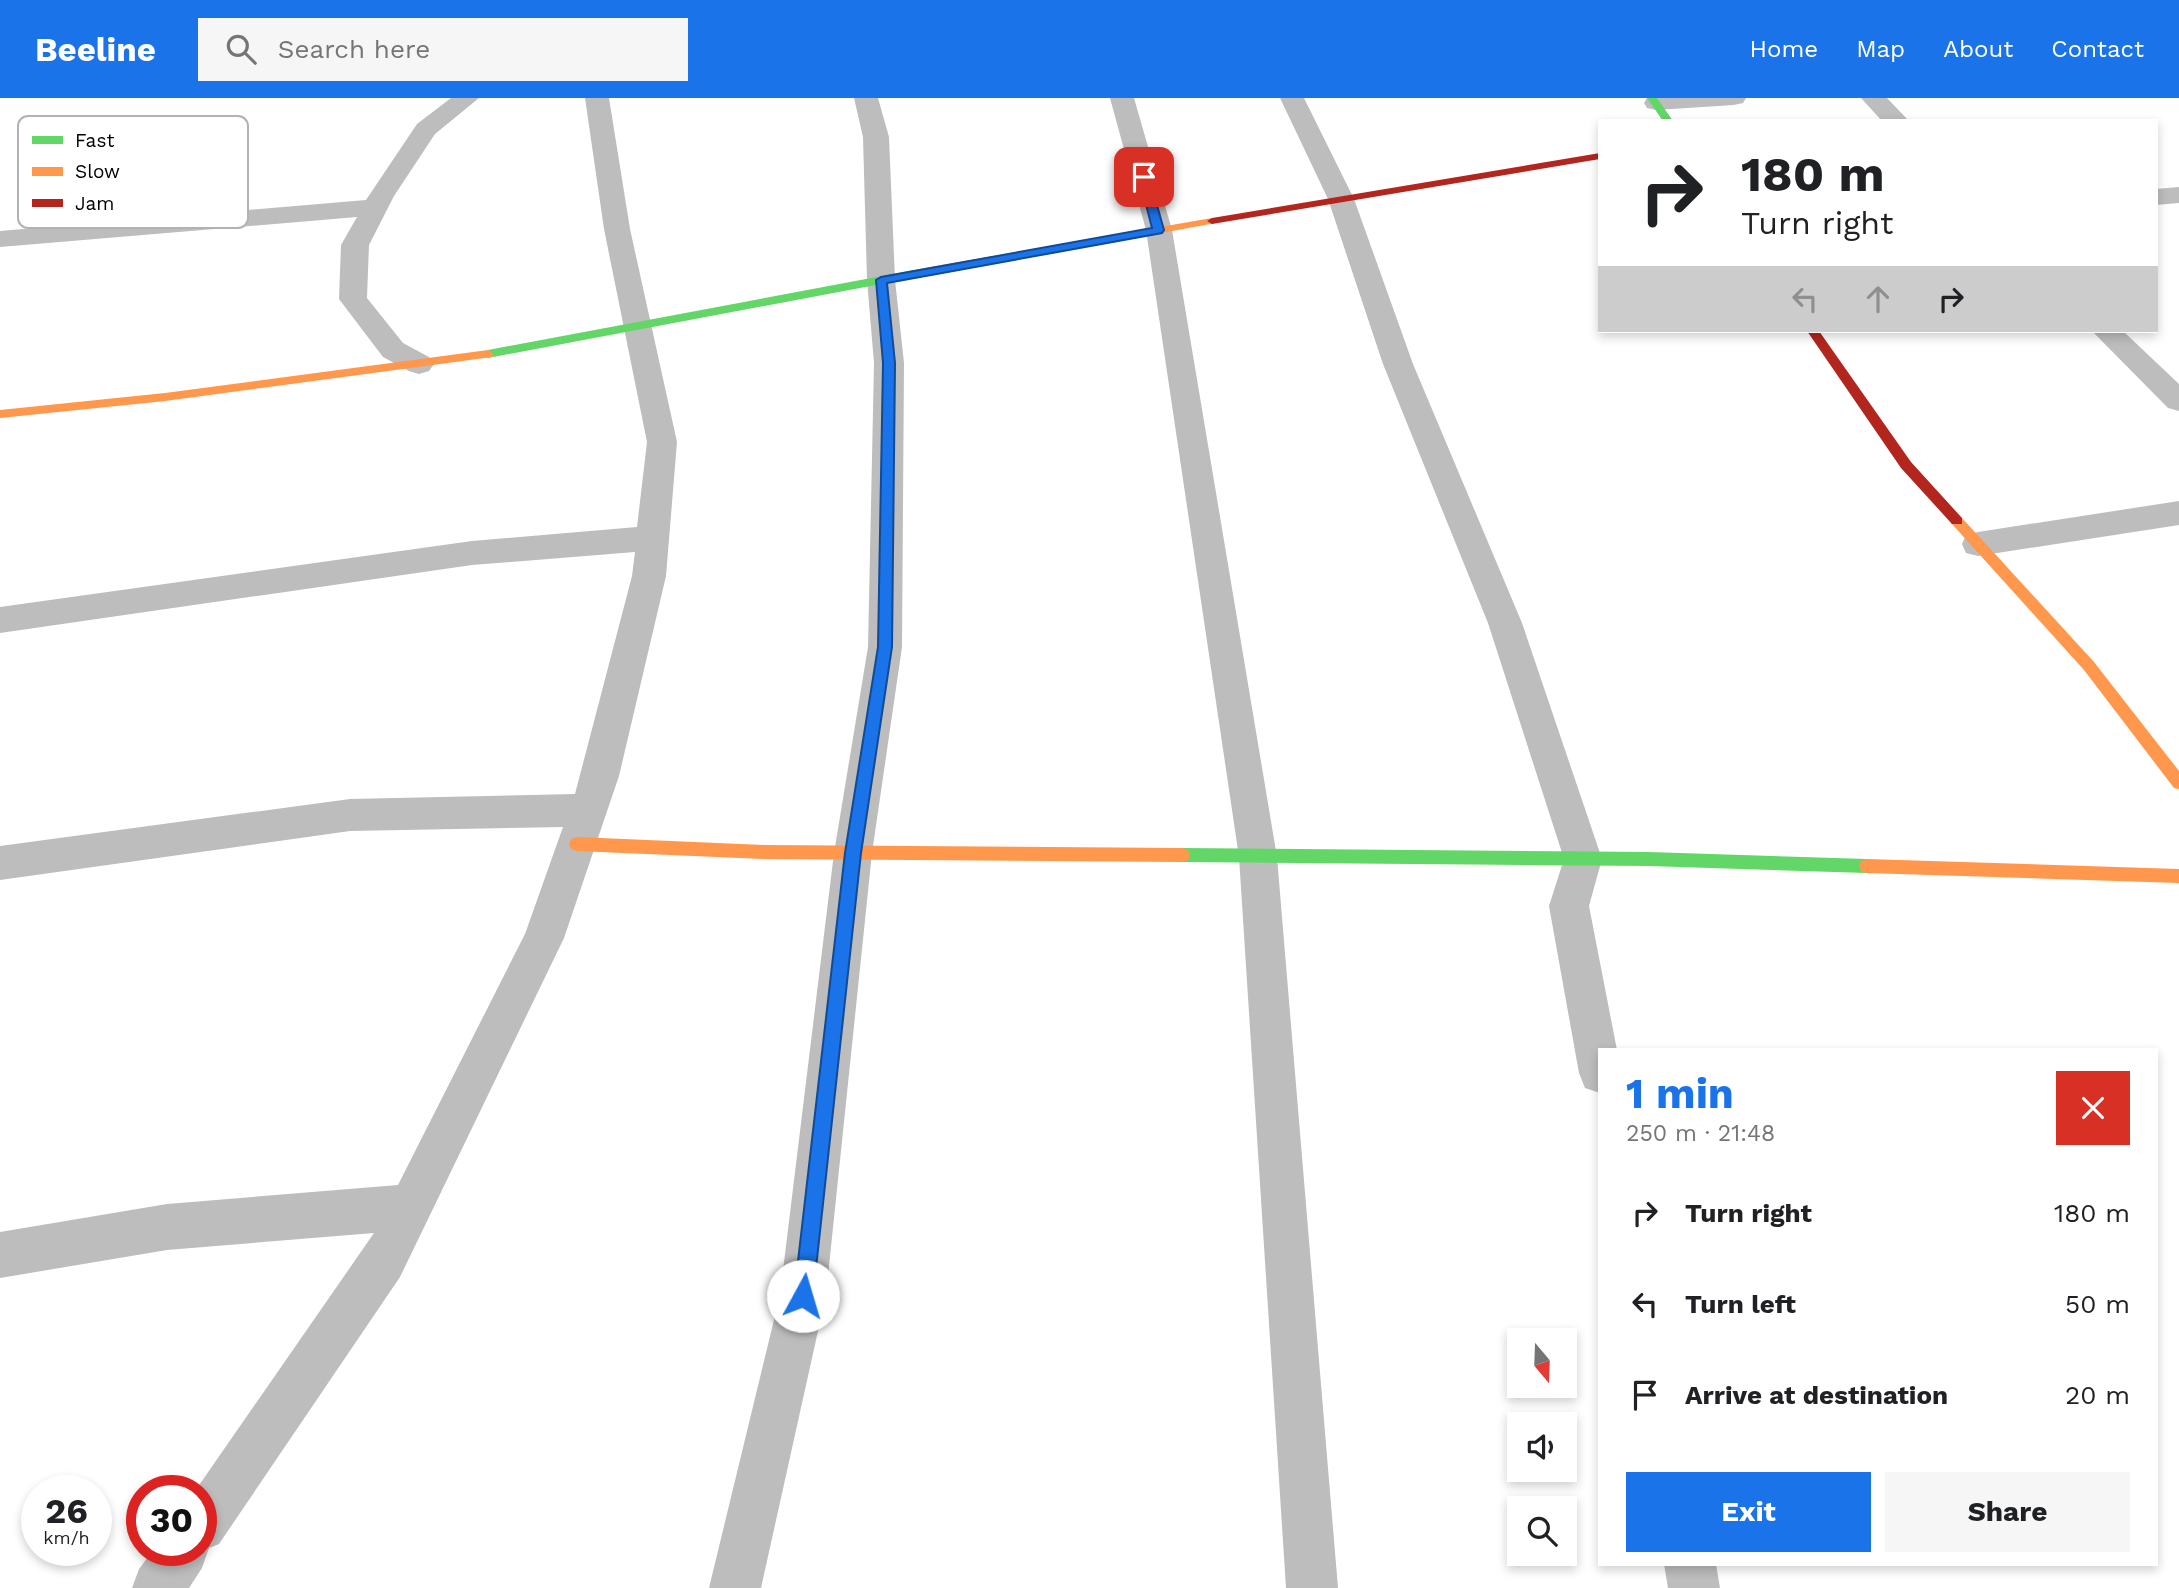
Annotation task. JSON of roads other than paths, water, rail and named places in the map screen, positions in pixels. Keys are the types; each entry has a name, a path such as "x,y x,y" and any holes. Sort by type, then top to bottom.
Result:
{"street":[{"path":"419,364 393,350 353,299 355,245 375,207 426,130 467,98"},
{"path":"217,1503 384,1261 544,938 600,776 649,576 662,442 617,229 597,98"},
{"path":"735,1588 803,1296 853,853 885,647 889,363 881,280 876,137 866,98"},
{"path":"1122,98 1158,230 1258,857 1312,1588"},
{"path":"1292,98 1341,199 1398,364 1505,623 1583,859 1569,906 1598,1062"},
{"path":"1658,107 1734,98"},
{"path":"1873,98 1895,119"},
{"path":"0,414 165,397 499,353 1158,230 1598,156"},
{"path":"2158,197 2179,195"},
{"path":"248,218 375,207"},
{"path":"0,239 129,228"},
{"path":"1814,333 1906,465 2089,666 2179,783"},
{"path":"2108,333 2179,401"},
{"path":"1978,544 2179,513"},
{"path":"0,620 472,553 653,538"},
{"path":"0,863 350,815 583,827 766,852 1583,859 2179,876"},
{"path":"0,1255 167,1227 411,1207"},
{"path":"158,1588 173,1566"},
{"path":"1690,1566 1694,1588"}]}
